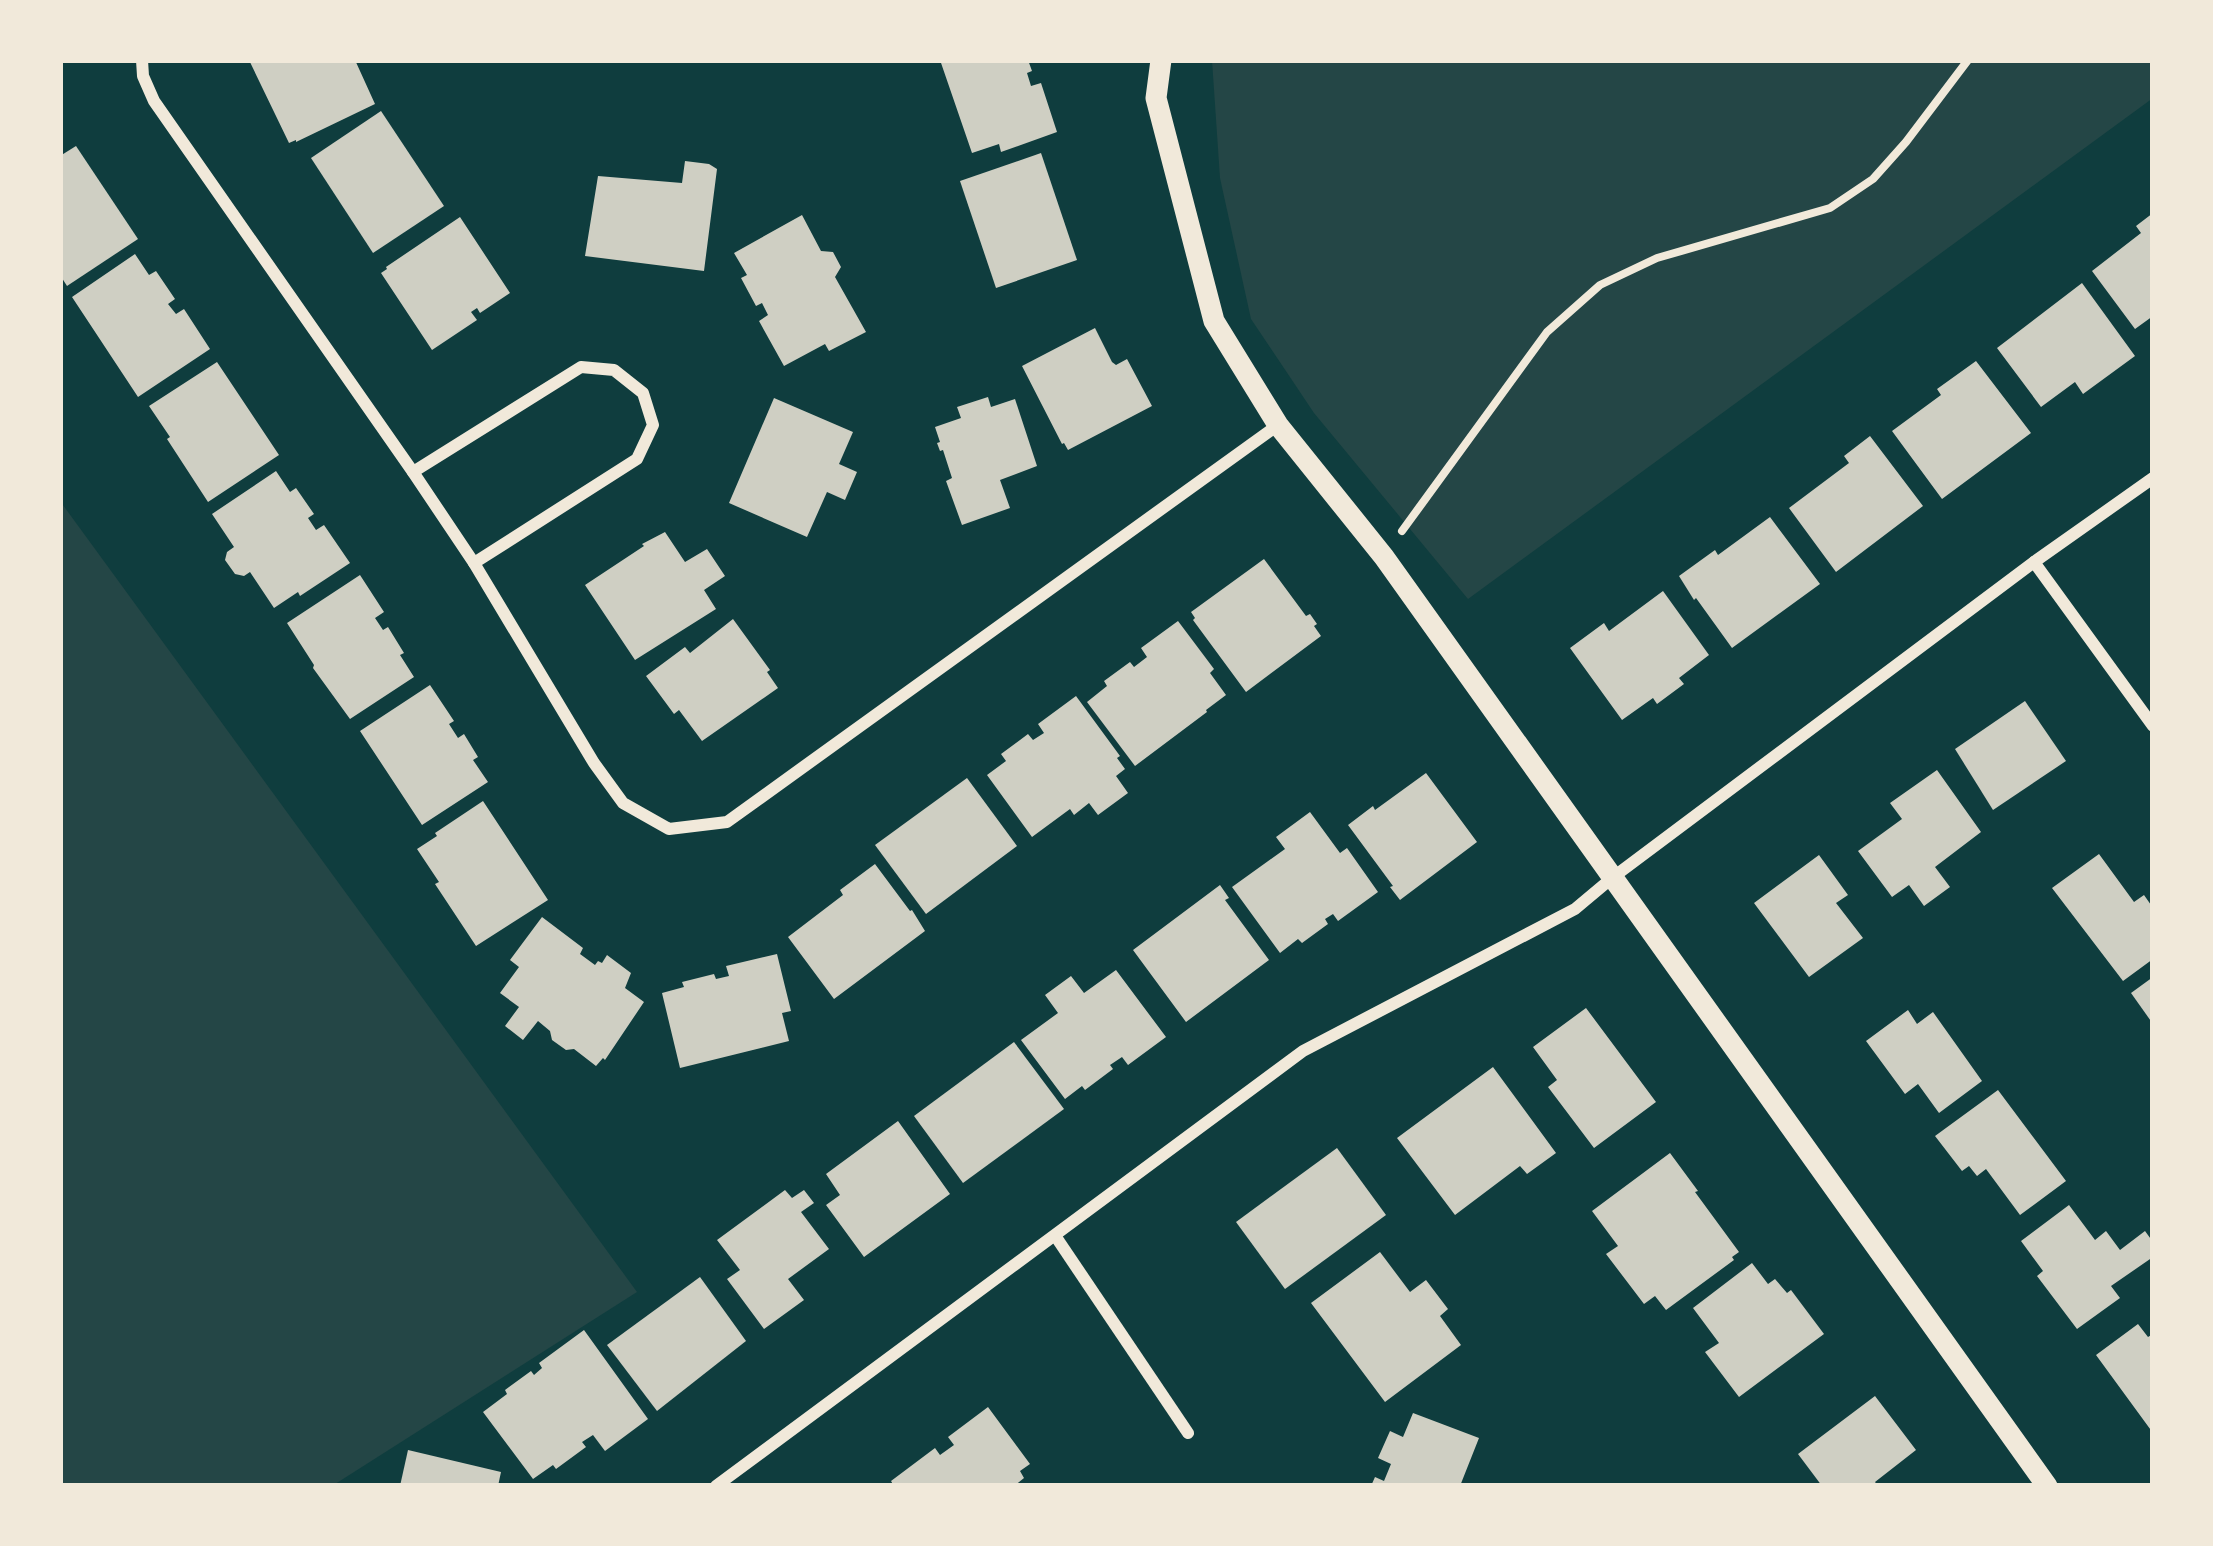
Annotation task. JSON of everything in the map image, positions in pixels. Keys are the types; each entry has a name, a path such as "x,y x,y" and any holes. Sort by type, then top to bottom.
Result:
{"street":[{"path":"142,60 154,101 474,563 594,763 623,803 669,829 727,822 1278,425"},
{"path":"1161,60 1156,98 1214,321 1278,425 1384,557 2047,1486"},
{"path":"413,472 581,367 614,370 643,393 653,425 637,460 474,563"},
{"path":"716,1486 1304,1051 1575,909 2034,562 2153,478"},
{"path":"2034,562 2153,726"},
{"path":"1056,1237 1188,1432"}],"path":[{"path":"1384,557 1547,332 1600,285 1657,258 1830,208 1873,179 1969,60"}],"shaded area":[{"path":"1212,60 2153,60 2153,98 1468,599 1314,413 1251,319 1220,178"},
{"path":"60,501 637,1292 332,1486 60,1486"}],"building":[{"path":"249,60 355,60 375,104 289,143"},
{"path":"940,60 1028,60 1031,86 1041,83 1057,132 1001,152 999,144 972,153"},
{"path":"381,111 444,206 373,253 311,158"},
{"path":"76,146 138,239 67,286 60,275 60,156"},
{"path":"1041,153 1077,260 996,288 960,181"},
{"path":"685,161 717,169 704,271 585,256 598,176 682,183"},
{"path":"2153,213 2153,316 2135,329 2092,271 2141,233 2136,226"},
{"path":"802,215 821,251 833,252 841,267 835,277 866,332 829,351 825,344 784,366 759,321 768,315 762,303 756,306 734,253"},
{"path":"460,217 510,293 480,313 477,308 471,312 477,320 432,350 381,273"},
{"path":"135,254 149,275 156,271 175,299 168,304 176,314 184,309 210,349 138,397 72,297"},
{"path":"2082,283 2135,356 2083,394 2075,382 2041,407 1997,348"},
{"path":"1095,328 1112,362 1116,365 1127,359 1152,406 1068,450 1022,366"},
{"path":"1976,361 2031,433 1942,499 1892,431 1941,395 1937,389"},
{"path":"217,362 279,455 208,502 149,406"},
{"path":"988,397 991,407 1015,399 1037,466 1000,480 1010,508 962,525 946,481 952,478 935,427 961,418 957,407"},
{"path":"774,398 853,432 839,464 857,472 845,500 827,492 807,537 729,503"},
{"path":"1870,436 1923,506 1836,572 1789,508 1849,463 1844,456"},
{"path":"276,471 290,492 296,488 314,514 308,518 316,530 324,525 350,563 274,608 250,572 235,574 225,560 234,547 212,514"},
{"path":"1770,517 1820,584 1732,648 1679,576"},
{"path":"665,532 685,562 707,549 725,576 704,590 716,609 635,660 585,585"},
{"path":"1264,559 1306,616 1310,614 1321,636 1246,692 1191,612"},
{"path":"360,575 384,612 375,618 383,630 388,627 414,677 350,719 287,623"},
{"path":"1663,591 1709,655 1679,678 1684,684 1657,704 1653,698 1622,720 1570,648 1604,623 1609,631"},
{"path":"733,619 778,688 702,741 646,676 685,647 690,653"},
{"path":"1178,621 1214,669 1210,673 1226,695 1135,766 1087,702 1107,686 1104,681 1130,662 1134,667 1147,657 1141,648"},
{"path":"430,685 454,721 449,724 458,738 464,734 478,757 473,760 488,782 422,825 360,731"},
{"path":"1076,696 1120,756 1125,769 1116,776 1128,793 1098,815 1089,803 1074,815 1070,809 1032,837 987,775 1006,761 1001,754 1028,734 1033,740 1044,733 1038,724"},
{"path":"2025,701 2066,761 1993,810 1955,749"},
{"path":"1937,770 1981,832 1935,867 1950,887 1924,906 1909,885 1892,897 1858,851 1902,819 1890,803"},
{"path":"1426,773 1477,842 1400,900 1348,825"},
{"path":"967,778 1017,846 926,914 875,845"},
{"path":"483,801 548,900 476,946 417,849"},
{"path":"1310,812 1340,853 1347,848 1378,892 1338,921 1333,914 1325,919 1328,924 1280,953 1232,887 1285,849 1276,837"},
{"path":"2099,854 2134,902 2144,895 2153,903 2153,959 2123,981 2052,888"},
{"path":"1819,855 1848,895 1836,903 1863,938 1809,977 1754,903"},
{"path":"875,864 925,931 834,999 788,937"},
{"path":"1220,885 1229,898 1225,900 1269,960 1186,1022 1133,950"},
{"path":"542,917 583,948 580,954 595,965 607,955 631,973 625,988 644,1002 596,1066 552,1040 550,1031 538,1021 523,1040 505,1026 519,1007 500,993 519,967 510,960"},
{"path":"777,954 791,1011 782,1013 789,1041 680,1068 662,993 684,987 682,982 714,974 716,979 729,976 726,966"},
{"path":"1116,970 1166,1037 1128,1065 1122,1057 1085,1090 1082,1086 1065,1099 1021,1040 1058,1013 1045,995 1071,976 1084,993"},
{"path":"2153,977 2153,1024 2131,993"},
{"path":"1586,1008 1656,1102 1594,1148 1548,1087 1557,1080 1533,1047"},
{"path":"1908,1010 1917,1024 1933,1012 1982,1081 1939,1113 1918,1084 1905,1094 1866,1041"},
{"path":"1014,1042 1064,1109 963,1183 914,1116"},
{"path":"1493,1067 1556,1153 1527,1174 1520,1166 1455,1215 1397,1138"},
{"path":"1998,1090 2066,1181 2020,1215 1986,1169 1977,1176 1969,1166 1962,1171 1935,1136"},
{"path":"898,1121 950,1194 864,1257 826,1205 840,1195 826,1174"},
{"path":"1337,1148 1386,1215 1285,1289 1236,1222"},
{"path":"1670,1153 1739,1252 1666,1310 1655,1296 1644,1304 1606,1254 1618,1246 1592,1211"},
{"path":"785,1190 792,1198 804,1190 814,1203 801,1212 829,1249 788,1279 804,1300 764,1329 727,1279 740,1270 717,1240"},
{"path":"2069,1205 2095,1240 2106,1231 2120,1250 2145,1231 2153,1242 2153,1257 2111,1286 2120,1298 2077,1329 2037,1276 2043,1271 2021,1241"},
{"path":"1380,1252 1410,1292 1426,1280 1448,1309 1440,1316 1461,1345 1385,1402 1311,1303"},
{"path":"1752,1263 1768,1284 1775,1279 1787,1293 1791,1290 1824,1334 1739,1397 1705,1352 1719,1343 1693,1308"},
{"path":"700,1277 746,1341 657,1411 607,1345"},
{"path":"2138,1324 2148,1337 2153,1334 2153,1433 2096,1355"},
{"path":"584,1330 648,1419 605,1451 593,1435 582,1442 586,1447 556,1469 553,1465 533,1479 483,1412"},
{"path":"1875,1396 1916,1450 1875,1482 1878,1486 1822,1486 1798,1454"},
{"path":"988,1407 1030,1464 1020,1471 1024,1478 1014,1486 894,1486 891,1481 935,1448 940,1455 954,1445 948,1437"},
{"path":"1413,1413 1479,1438 1460,1486 1371,1486 1375,1477 1384,1481 1391,1464 1378,1458 1390,1431 1403,1437"},
{"path":"408,1450 501,1472 498,1486 400,1486"}]}
